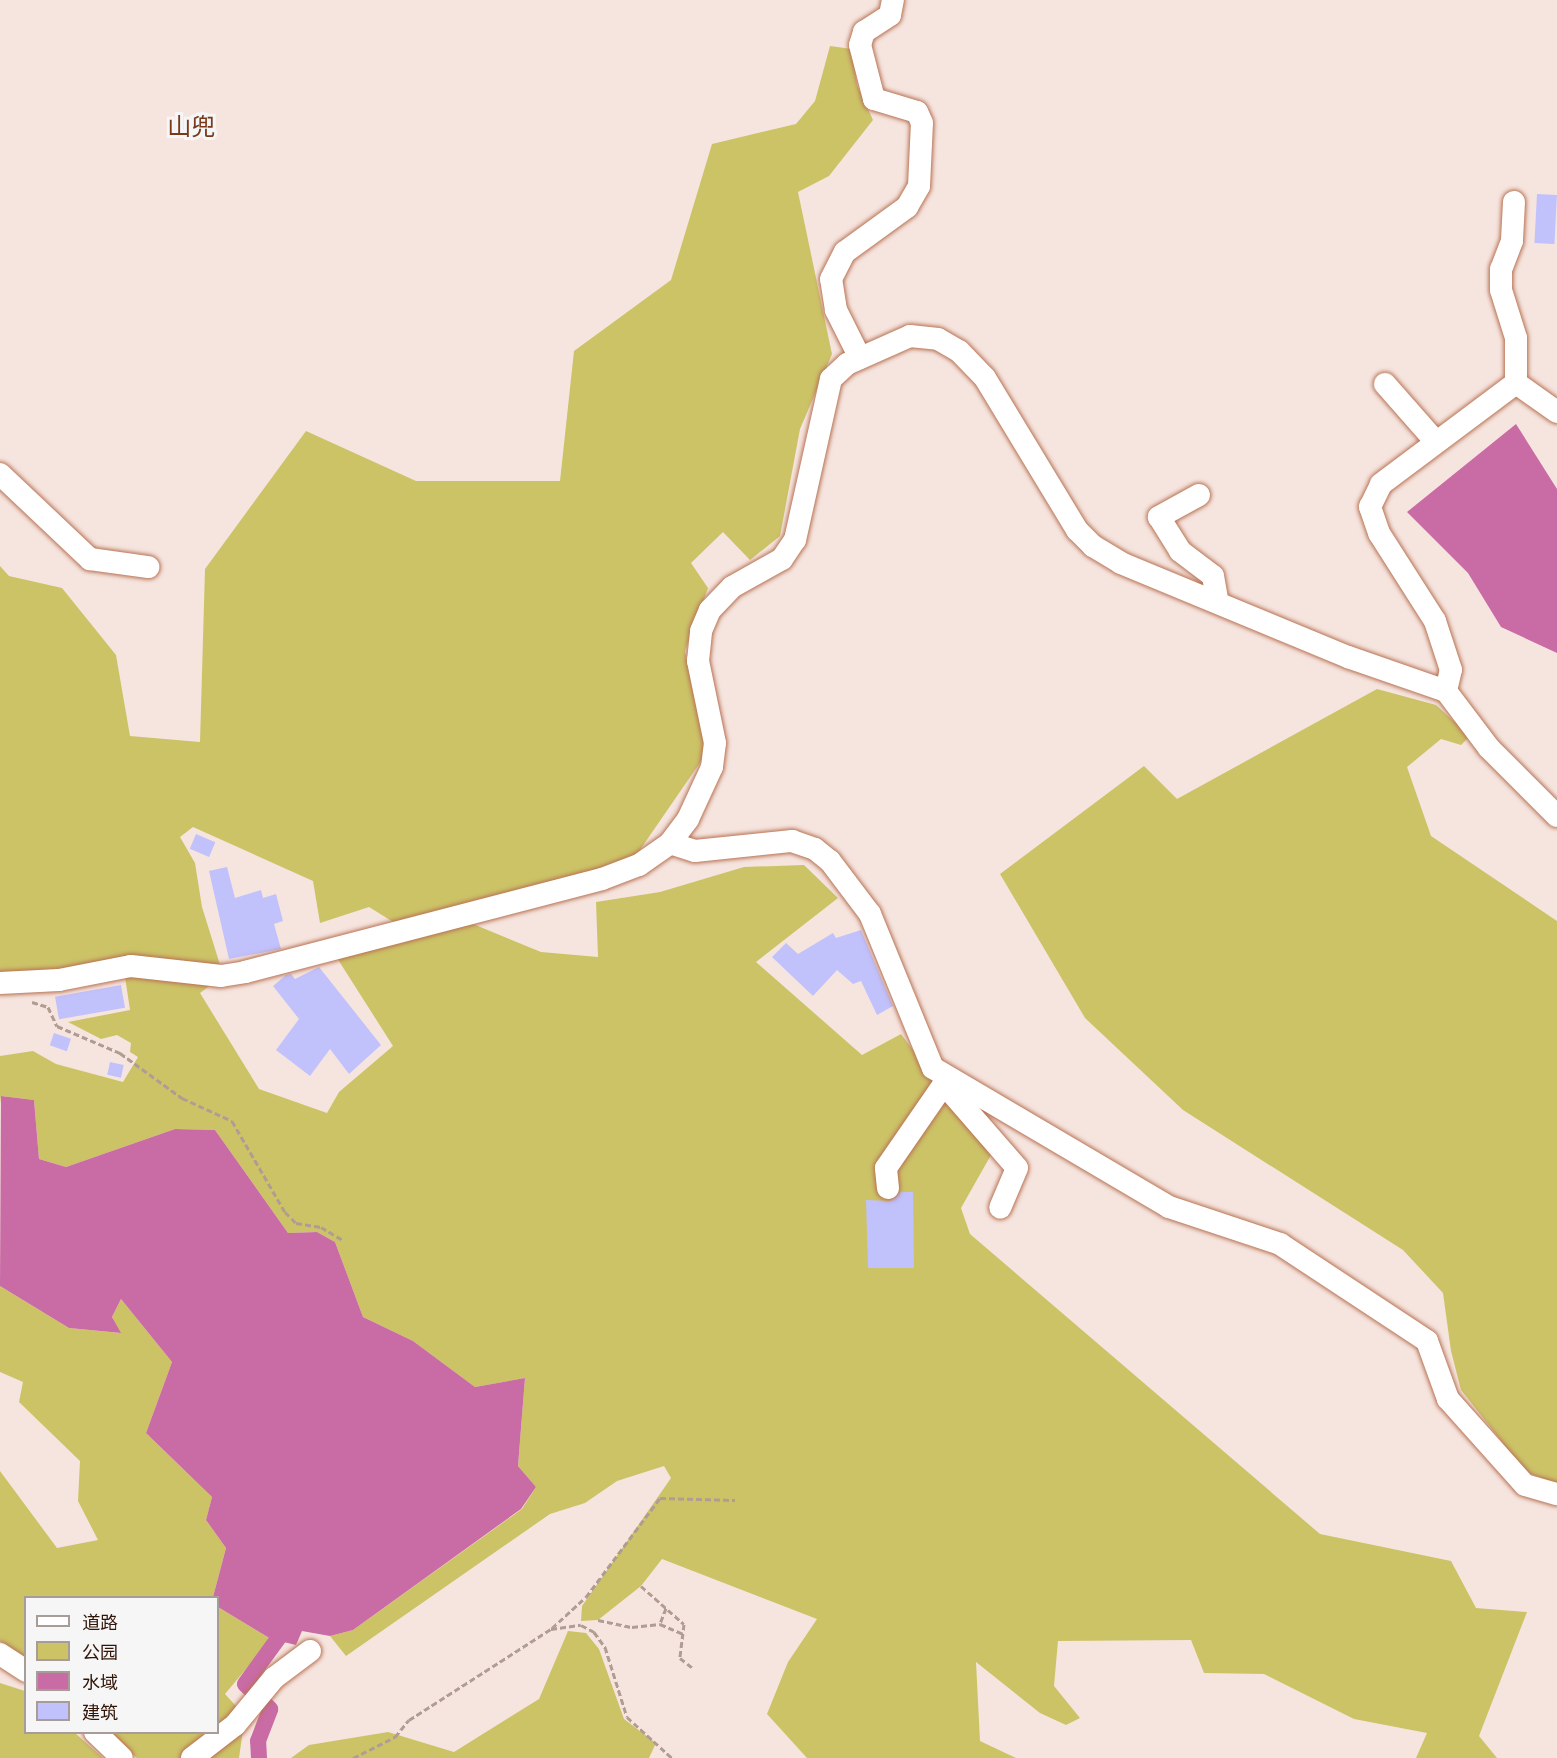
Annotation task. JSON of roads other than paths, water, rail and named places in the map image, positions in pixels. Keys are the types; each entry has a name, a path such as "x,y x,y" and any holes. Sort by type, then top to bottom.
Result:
{"street":[{"path":"860,358 836,310 831,279 845,252 907,207 920,186 922,123 917,112 873,99 860,45 864,32 890,15 893,0"},
{"path":"1514,202 1512,241 1501,269 1501,290 1516,338 1516,383"},
{"path":"0,983 59,980 131,966 221,976 244,972 602,879 639,865 670,843 688,819 712,766 715,743 698,661 701,631 710,610 732,586 783,559 795,540 831,379 860,358 910,336 938,339 958,351 985,378 1077,530 1093,546 1121,563 1348,657 1446,691 1489,748 1557,816"},
{"path":"1516,383 1557,412"},
{"path":"1446,691 1451,670 1435,621 1379,534 1370,507 1381,484 1435,441 1516,383"},
{"path":"1385,384 1435,441"},
{"path":"0,474 90,559 148,567"},
{"path":"1198,495 1159,517 1180,551 1214,576 1218,603"},
{"path":"670,843 695,851 792,841 815,849 830,861 870,914 938,1076 1017,1168 1000,1208"},
{"path":"888,1188 886,1168 938,1076"},
{"path":"938,1076 1169,1207 1280,1244 1427,1341 1448,1399 1525,1485 1557,1494"},
{"path":"192,1758 242,1718 274,1678 310,1651"},
{"path":"0,1654 24,1670"},
{"path":"97,1734 120,1757"}],"water":[{"path":"1516,424 1557,489 1557,653 1501,627 1468,573 1407,512"},
{"path":"1,1096 34,1100 39,1159 66,1167 175,1129 215,1130 288,1233 317,1232 335,1242 363,1317 413,1341 475,1387 525,1378 518,1466 536,1487 521,1509 353,1630 330,1636 302,1631 296,1645 271,1639 219,1608 219,1596 213,1596 226,1548 206,1520 212,1497 146,1433 172,1362 121,1299 112,1317 121,1333 69,1328 0,1286"}],"waterway":[{"path":"259,1758 258,1741 270,1709 245,1684 290,1622"}],"district":[{"name":"山兜","path":"191,128"}]}
